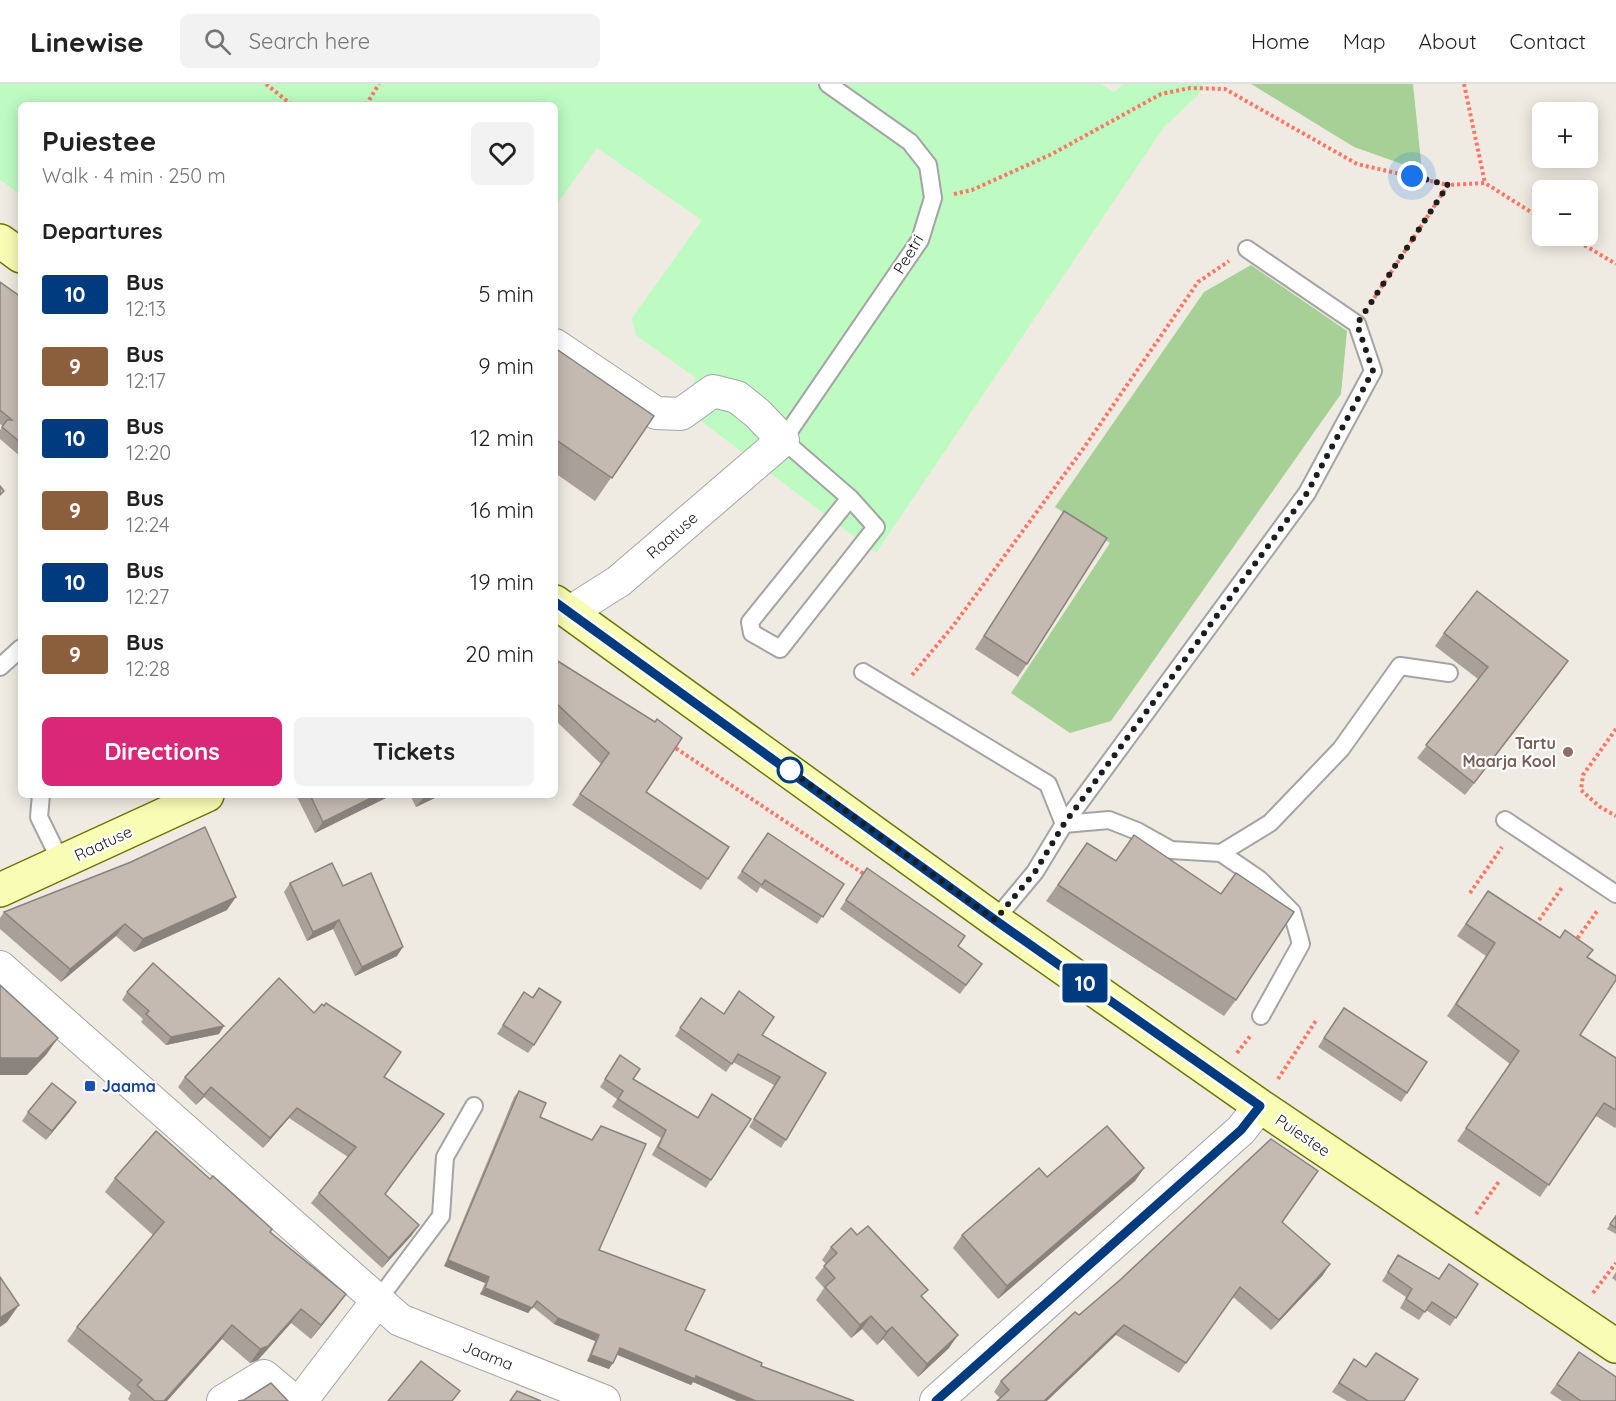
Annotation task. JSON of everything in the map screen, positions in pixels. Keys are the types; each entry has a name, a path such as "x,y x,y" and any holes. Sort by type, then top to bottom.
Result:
{"main road":[{"path":"0,242 18,254"},
{"name":"Puiestee","path":"560,612 1260,1106 1616,1346"},
{"name":"Raatuse","path":"0,891 200,798"}],"street":[{"path":"558,347 656,413 681,414 713,391 736,397 757,413 783,440"},
{"name":"Raatuse","path":"560,612 619,581 783,440"},
{"name":"Jaama","path":"0,967 400,1320 604,1401"},
{"path":"936,1401 1241,1130 1260,1106"},
{"path":"302,1401 378,1300"},
{"path":"223,1401 264,1376 294,1401"}],"lane":[{"name":"Peetri","path":"783,440 920,240 933,198 928,165 910,142 828,84"},
{"path":"995,920 1035,872 1064,824 1307,493 1373,371 1357,324 1247,249"},
{"path":"783,440 850,498 876,526 780,649 752,633 750,622 850,498"},
{"path":"0,667 18,651"},
{"path":"1221,853 1270,823 1341,749 1400,666 1449,673"},
{"path":"863,672 1048,784 1064,824"},
{"path":"41,798 39,817 61,862"},
{"path":"1064,824 1109,820 1137,831 1172,850 1221,853 1259,879 1292,912 1301,944 1261,1016"},
{"path":"1511,824 1614,892"},
{"path":"378,1300 441,1216 445,1157 474,1106"}],"path":[{"path":"266,84 288,102"},
{"path":"368,102 379,84"},
{"path":"1464,84 1485,183"},
{"path":"933,198 972,190 1052,154 1161,94 1190,88 1226,90 1357,164 1448,185 1485,183 1532,213"},
{"path":"1357,324 1448,185"},
{"path":"1586,246 1616,264"},
{"path":"897,693 953,626 1007,554 1083,449 1198,282 1247,249"},
{"path":"1616,729 1583,775 1581,790 1600,807 1616,816"},
{"path":"1470,892 1511,824"},
{"path":"1539,920 1576,867"},
{"path":"1574,943 1614,892"},
{"path":"1260,1106 1317,1019"},
{"path":"1237,1053 1251,1034"},
{"path":"1473,1218 1500,1180"}],"green space":[{"path":"0,84 1101,84 1114,92 1123,84 1204,84 1198,95 1164,127 876,553 681,406 696,378 636,335 632,318 702,220 597,148 558,203 558,102 18,102 18,193 0,180"},
{"path":"1251,84 1413,84 1422,171 1354,147"},
{"path":"1251,265 1347,331 1341,394 1111,721 1070,733 1011,693 1110,543 1055,507 1204,292"}],"building":[{"path":"0,282 18,295 18,440 2,427 7,420 12,420 0,410"},
{"path":"558,350 654,416 612,478 558,441"},
{"path":"1064,511 1107,538 1027,664 984,636"},
{"path":"1477,591 1568,661 1474,783 1426,745 1488,667 1444,633"},
{"path":"558,661 655,722 657,719 682,738 646,792 729,847 708,879 580,794 609,753 558,705"},
{"path":"311,798 371,798 323,822"},
{"path":"205,827 236,897 143,939 125,924 70,969 4,912 131,862"},
{"path":"768,833 844,884 823,917 765,880 762,885 742,871"},
{"path":"1134,835 1221,894 1236,873 1294,912 1236,1000 1058,885 1087,843 1116,861"},
{"path":"332,863 343,886 371,873 403,947 362,967 339,920 313,932 290,883"},
{"path":"867,868 965,936 958,946 982,964 966,985 846,900"},
{"path":"1488,891 1560,938 1565,930 1593,950 1587,957 1616,976 1616,980 1580,1035 1616,1058 1616,1110 1604,1103 1549,1185 1466,1128 1519,1051 1456,1004 1495,943 1466,924"},
{"path":"153,963 224,1026 171,1037 146,1014 149,1011 127,992"},
{"path":"279,978 314,1013 326,1003 401,1052 384,1077 444,1114 385,1194 419,1225 389,1258 319,1193 356,1147 297,1108 270,1138 211,1087 204,1095 185,1077"},
{"path":"0,985 58,1038 38,1058 0,1058"},
{"path":"539,988 561,1002 534,1045 503,1025 524,992 533,998"},
{"path":"739,991 774,1017 762,1035 826,1073 786,1140 754,1119 780,1077 738,1054 732,1064 680,1028 701,998 724,1014"},
{"path":"1344,1008 1427,1062 1407,1093 1324,1038"},
{"path":"620,1055 640,1069 633,1079 698,1118 712,1094 751,1119 711,1180 658,1147 666,1130 618,1099 623,1091 605,1079"},
{"path":"52,1083 76,1102 52,1131 28,1112"},
{"path":"519,1091 546,1103 540,1117 592,1140 601,1126 646,1144 599,1250 705,1290 685,1330 762,1363 761,1366 854,1401 756,1401 620,1348 613,1363 591,1355 599,1335 558,1318 537,1301 532,1308 485,1288 489,1277 448,1260"},
{"path":"1107,1126 1144,1168 1007,1286 962,1235 1039,1168 1047,1177"},
{"path":"156,1131 210,1179 213,1176 272,1229 270,1232 346,1294 321,1325 301,1309 268,1346 260,1349 232,1325 164,1401 155,1401 137,1385 142,1380 77,1327 164,1222 115,1178"},
{"path":"1271,1139 1318,1171 1282,1222 1330,1264 1279,1320 1240,1287 1186,1363 1124,1325 1044,1401 997,1401 1009,1390 1001,1381 1075,1312 1079,1315 1120,1280"},
{"path":"1616,1216 1616,1228 1610,1224"},
{"path":"868,1226 928,1290 921,1296 958,1335 927,1364 892,1327 886,1332 871,1316 860,1325 825,1287 835,1278 824,1266 837,1253 831,1247 851,1228 857,1235"},
{"path":"1398,1255 1439,1279 1449,1264 1478,1284 1456,1318 1432,1302 1425,1312 1406,1299 1412,1289 1388,1272"},
{"path":"0,1277 19,1305 0,1318"},
{"path":"1579,1352 1616,1377 1616,1401 1581,1401 1557,1384"},
{"path":"1376,1353 1418,1379 1404,1401 1368,1401 1339,1383 1354,1359 1366,1367"},
{"path":"421,1361 460,1391 452,1401 388,1401"},
{"path":"271,1383 288,1401 238,1401 244,1400"},
{"path":"517,1391 541,1401 510,1401"}],"bus line":[{"name":"10","path":"558,604 995,920 1260,1106 1241,1130 936,1401"}],"place":[{"name":"Tartu Maarja Kool","path":"1568,752"},
{"name":"Jaama","path":"90,1086"}],"route":[{"path":"790,770 783,765 995,920 1035,872 1064,824 1307,493 1373,371 1357,324 1448,185 1412,176"}]}
